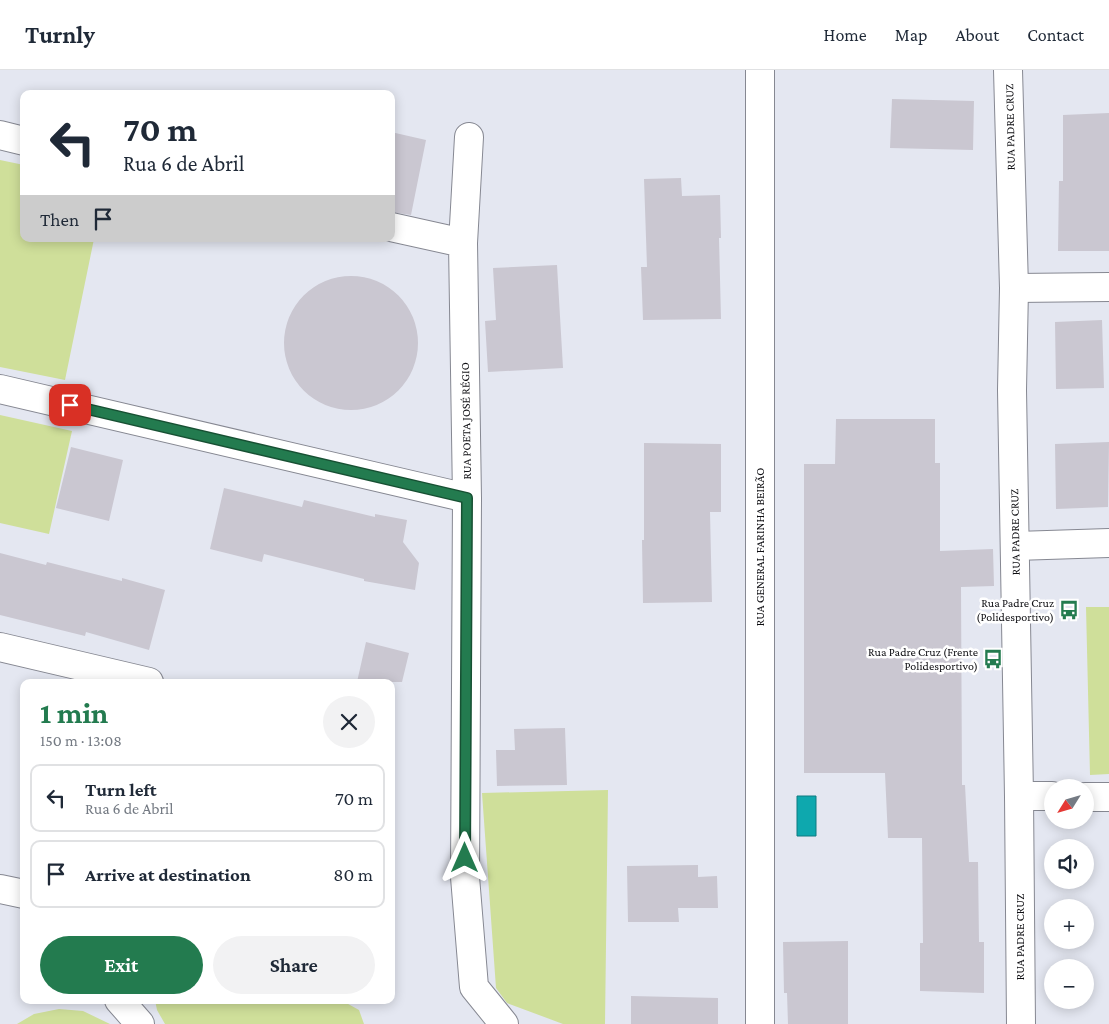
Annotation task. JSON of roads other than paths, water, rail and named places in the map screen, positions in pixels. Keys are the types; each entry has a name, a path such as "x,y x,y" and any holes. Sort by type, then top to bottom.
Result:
{"street":[{"name":"RUA GENERAL FARINHA BEIRÃO","path":"760,70 760,1024"},
{"name":"RUA PADRE CRUZ","path":"1008,70 1014,288 1012,390 1021,1024"},
{"path":"0,136 20,140"},
{"name":"RUA POETA JOSÉ RÉGIO","path":"469,137 463,243 467,498 465,877 474,988 504,1024"},
{"path":"395,228 463,243"},
{"path":"1014,288 1109,287"},
{"path":"0,389 467,498"},
{"path":"1015,546 1109,543"},
{"path":"0,647 136,679"},
{"path":"1019,796 1044,796"},
{"path":"1094,797 1109,797"},
{"path":"0,889 20,893"},
{"path":"122,1004 140,1024"}],"water":[{"path":"797,796 816,796 816,836 797,836"}],"place":[{"name":"Rua Padre Cruz (Polidesportivo)","path":"1069,610"},
{"name":"Rua Padre Cruz (Frente Polidesportivo)","path":"993,659"}]}
